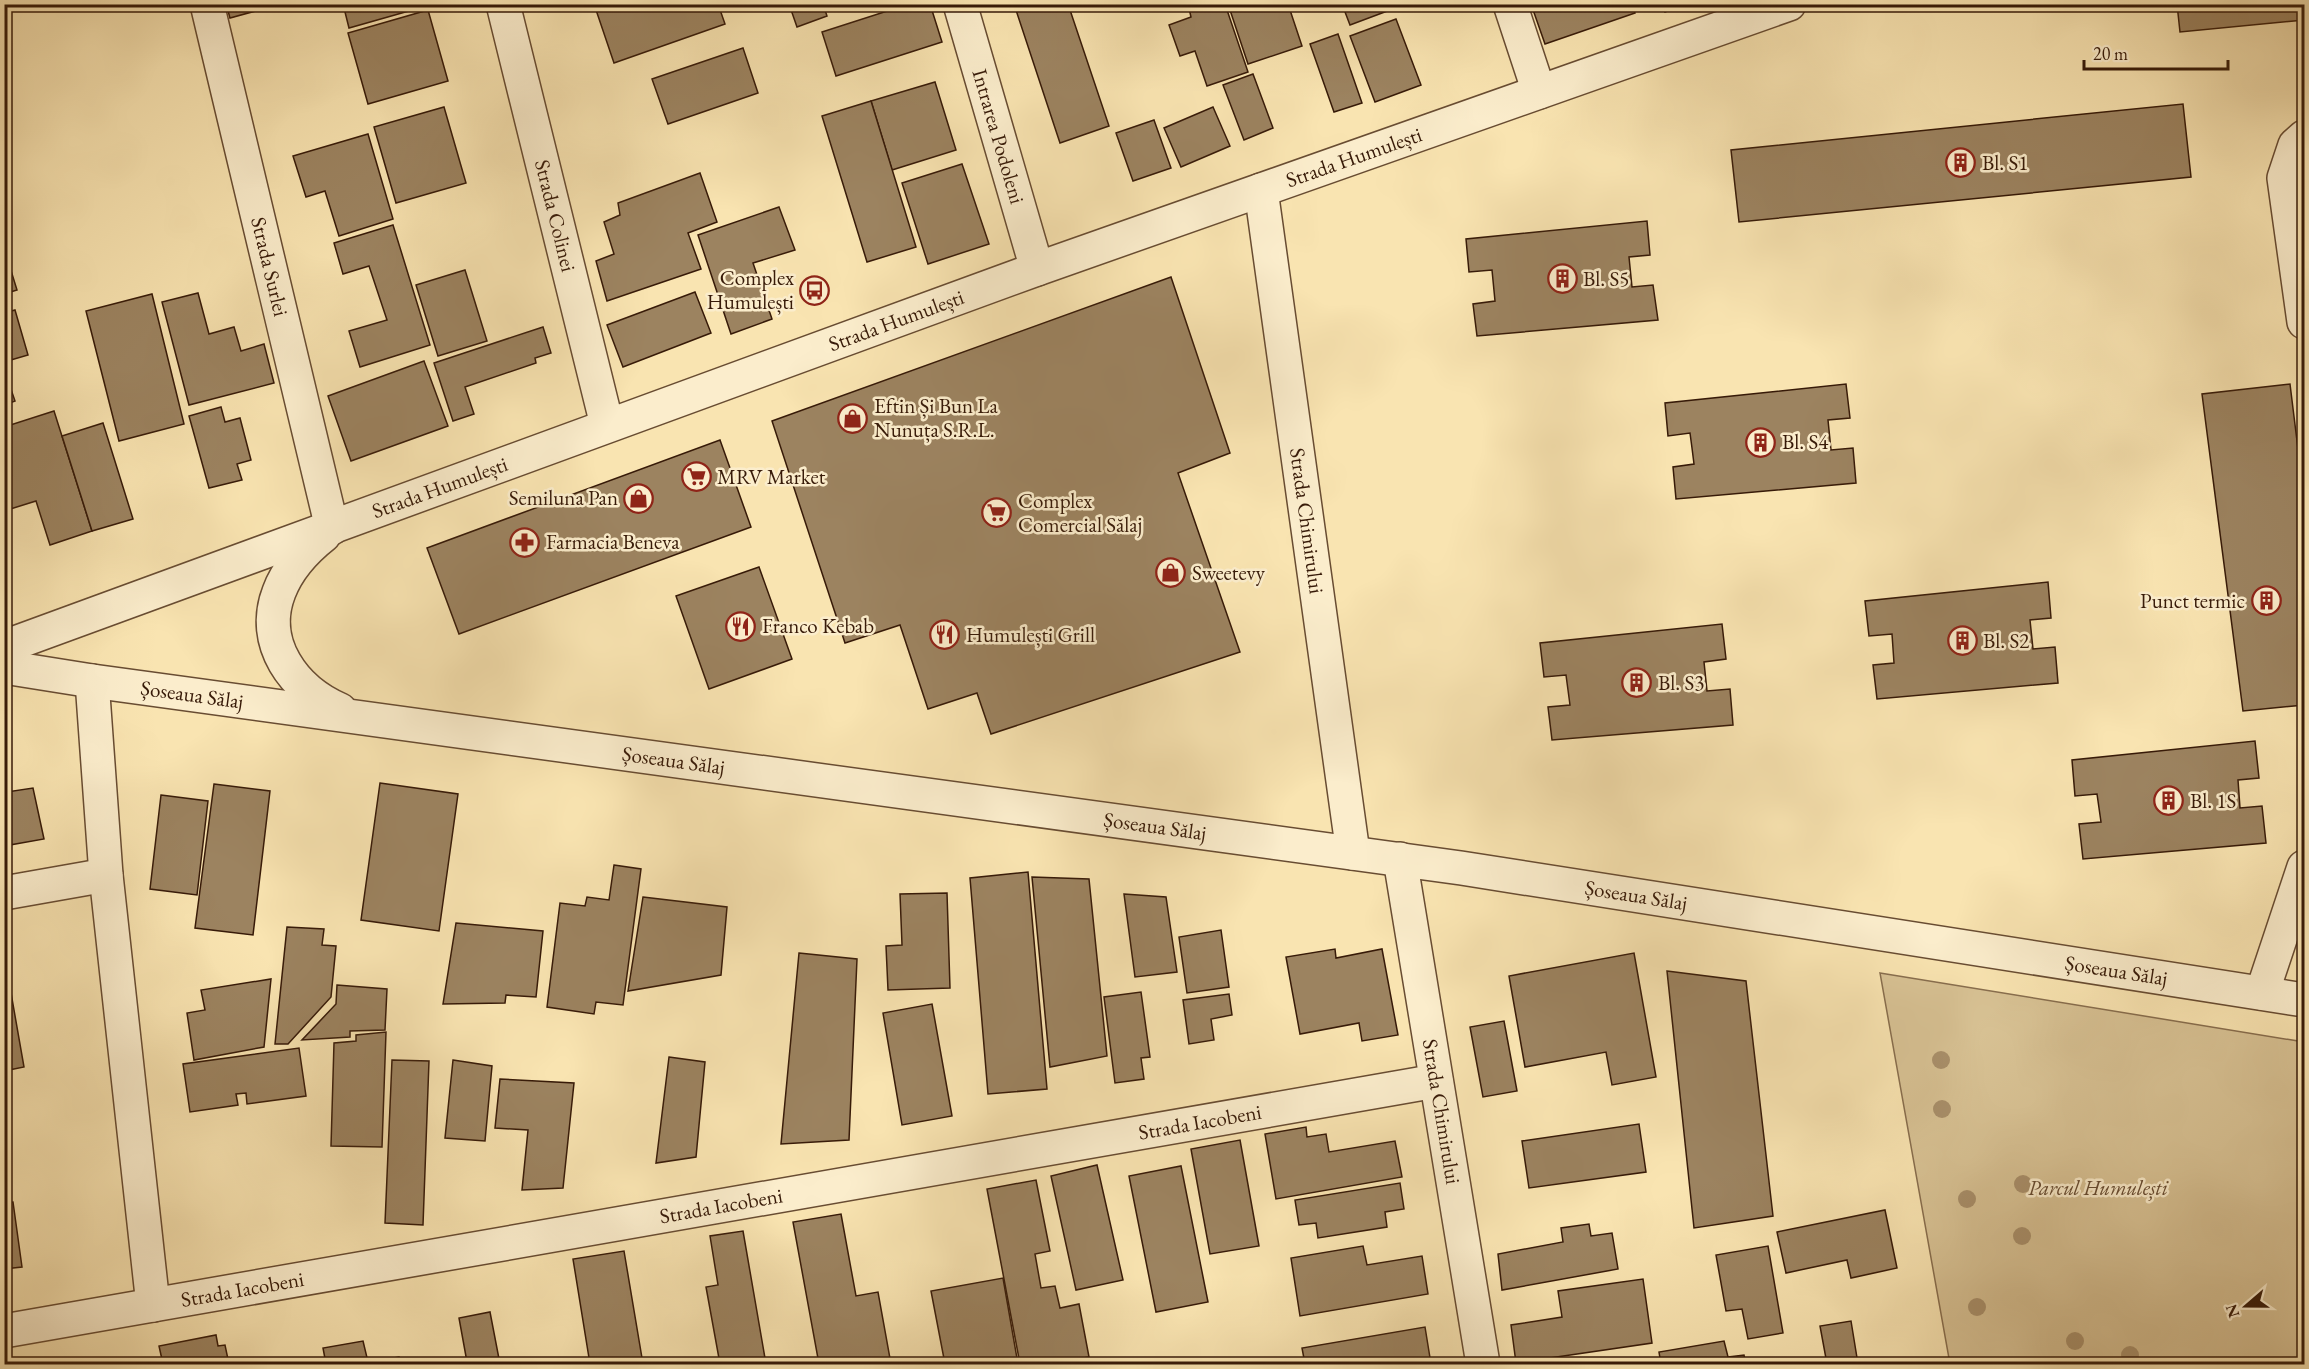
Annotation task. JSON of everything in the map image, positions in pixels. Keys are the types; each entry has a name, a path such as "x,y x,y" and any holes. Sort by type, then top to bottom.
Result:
{"street":[{"name":"Strada Surlei","path":"207,4 332,528"},
{"name":"Strada Colinei","path":"503,4 607,425"},
{"name":"Intrarea Podoleni","path":"960,4 1037,269"},
{"path":"1510,4 1539,92"},
{"name":"Strada Humulești","path":"4,647 1037,269 1789,4"},
{"path":"2304,137 2295,145 2284,178 2304,322"},
{"name":"Strada Chimirului","path":"1261,190 1353,853"},
{"path":"332,528 306,549 292,568 278,593 274,621 278,648 290,674 309,694 357,717"},
{"name":"Șoseaua Sălaj","path":"4,667 92,681 1353,853 2304,1000"},
{"path":"92,681 106,875 153,1305"},
{"name":"Strada Chimirului","path":"1400,860 1483,1365"},
{"path":"2262,993 2304,867"},
{"path":"4,893 106,875"},
{"name":"Strada Iacobeni","path":"4,1331 1436,1081"}],"green space":[{"name":"Parcul Humulești","path":"1880,973 2304,1042 2304,1364 1950,1364"}],"building":[{"path":"226,4 281,4 230,18"},
{"path":"343,4 422,4 423,7 349,28"},
{"path":"594,4 718,4 725,24 614,63"},
{"path":"789,4 823,4 827,16 797,27"},
{"path":"909,4 930,4 942,42 836,76 822,32"},
{"path":"1014,4 1068,4 1109,126 1060,143"},
{"path":"1188,4 1225,4 1248,72 1207,86 1195,51 1180,56 1169,25 1191,17"},
{"path":"1228,4 1288,4 1302,46 1248,64"},
{"path":"1342,4 1388,4 1390,10 1350,25"},
{"path":"1531,4 1632,4 1635,13 1545,44"},
{"path":"1662,4 1686,4 1665,12"},
{"path":"2177,4 2304,4 2304,20 2180,32"},
{"path":"428,10 448,81 368,104 348,33"},
{"path":"1396,19 1421,85 1375,102 1350,36"},
{"path":"1338,34 1362,103 1334,112 1310,44"},
{"path":"743,48 758,93 668,124 652,79"},
{"path":"1253,74 1273,128 1244,140 1223,85"},
{"path":"935,82 956,150 892,170 871,101"},
{"path":"871,101 916,247 867,262 822,116"},
{"name":"Bl. S1","path":"2183,104 2191,177 1739,222 1731,150"},
{"path":"444,107 466,183 396,203 374,127"},
{"path":"1213,107 1230,146 1181,167 1164,128"},
{"path":"1154,120 1171,168 1133,181 1116,133"},
{"path":"368,134 393,219 339,236 325,191 306,197 293,156"},
{"path":"962,164 989,244 928,264 902,183"},
{"path":"700,173 717,222 688,233 701,269 607,301 596,261 614,254 604,222 620,215 618,203"},
{"path":"779,207 795,250 753,263 772,319 731,334 698,235"},
{"name":"Bl. S5","path":"1647,221 1650,255 1629,257 1632,287 1653,285 1658,320 1477,336 1473,304 1495,301 1492,270 1469,272 1466,239"},
{"path":"393,225 430,345 360,367 349,331 387,320 369,266 343,274 334,243"},
{"path":"4,248 17,290 4,294"},
{"path":"465,270 487,341 438,356 416,285"},
{"name":"Complex Comercial Sălaj","path":"1171,277 1230,453 1178,473 1240,652 991,734 977,693 928,709 900,625 845,643 772,421"},
{"path":"695,292 711,333 623,367 607,325"},
{"path":"198,293 209,334 234,327 241,351 264,344 274,383 189,405 162,302"},
{"path":"152,294 184,424 119,441 86,311"},
{"path":"15,310 28,355 4,362 4,313"},
{"path":"543,327 551,353 535,358 536,363 465,387 474,414 453,421 434,363"},
{"path":"424,361 448,426 351,461 328,396"},
{"path":"4,369 15,401 4,405"},
{"name":"Bl. S4","path":"1846,384 1850,418 1828,420 1831,450 1853,448 1856,483 1676,499 1673,467 1694,464 1690,433 1668,436 1665,403"},
{"name":"Punct termic","path":"2290,384 2304,498 2304,705 2243,711 2202,394"},
{"path":"221,407 225,422 240,418 251,460 237,464 242,480 209,488 189,416"},
{"path":"54,411 92,531 50,545 36,501 4,511 4,427"},
{"path":"103,423 133,519 92,531 62,436"},
{"path":"720,440 751,527 459,634 427,548"},
{"path":"759,567 792,659 709,689 676,596"},
{"name":"Bl. S2","path":"2048,582 2051,618 2030,620 2033,649 2055,647 2058,683 1877,699 1873,665 1894,663 1892,634 1869,636 1865,601"},
{"name":"Bl. S3","path":"1722,624 1726,659 1704,662 1707,691 1730,689 1733,725 1552,740 1548,707 1570,705 1566,675 1544,677 1540,643"},
{"name":"Bl. 1S","path":"2255,741 2259,778 2238,780 2240,808 2262,806 2266,843 2083,859 2079,824 2101,822 2097,794 2075,796 2072,760"},
{"path":"4,783 7,792 33,788 44,839 4,846"},
{"path":"380,783 458,794 439,931 361,920"},
{"path":"214,784 270,791 253,935 195,928"},
{"path":"161,795 208,801 197,895 150,889"},
{"path":"614,865 641,869 623,1005 596,1002 594,1014 547,1007 560,903 585,906 587,897 609,900"},
{"path":"1028,872 1047,1089 988,1094 970,878"},
{"path":"1032,877 1089,879 1107,1056 1050,1067"},
{"path":"947,893 950,988 888,990 886,946 902,945 900,894"},
{"path":"1124,894 1166,897 1177,972 1135,977"},
{"path":"643,897 727,907 721,975 628,991"},
{"path":"456,923 543,931 536,997 506,995 505,1003 443,1004"},
{"path":"287,927 324,929 322,945 336,946 331,997 288,1044 275,1044"},
{"path":"1221,930 1229,987 1187,993 1179,937"},
{"path":"1335,949 1336,958 1382,949 1398,1035 1362,1041 1359,1023 1300,1034 1286,957"},
{"path":"4,953 24,1067 4,1071"},
{"path":"799,953 857,959 849,1140 781,1144"},
{"path":"1634,953 1656,1077 1612,1085 1606,1052 1525,1067 1509,976"},
{"path":"1667,971 1746,981 1773,1216 1694,1228"},
{"path":"271,979 264,1047 194,1060 187,1013 205,1010 201,990"},
{"path":"337,985 387,989 385,1030 350,1031 350,1037 302,1040 336,1004"},
{"path":"1141,992 1150,1057 1141,1058 1144,1079 1115,1083 1104,997"},
{"path":"1229,994 1232,1015 1211,1019 1214,1040 1189,1044 1183,1000"},
{"path":"932,1004 952,1116 902,1125 883,1013"},
{"path":"1504,1021 1517,1091 1483,1097 1470,1027"},
{"path":"386,1032 382,1147 331,1146 334,1043 356,1041 356,1035"},
{"path":"299,1048 306,1096 247,1104 246,1093 236,1094 238,1105 190,1112 183,1064"},
{"path":"669,1057 705,1062 696,1157 656,1163"},
{"path":"392,1060 429,1061 423,1225 385,1223"},
{"path":"453,1060 492,1066 485,1141 445,1138"},
{"path":"500,1079 574,1083 563,1188 522,1190 528,1130 495,1128"},
{"path":"1639,1124 1646,1172 1529,1188 1522,1141"},
{"path":"1306,1127 1307,1137 1326,1134 1329,1152 1395,1141 1402,1177 1276,1199 1265,1134"},
{"path":"1240,1140 1259,1246 1210,1254 1191,1149"},
{"path":"1097,1165 1123,1280 1076,1290 1051,1176"},
{"path":"1181,1166 1208,1302 1156,1312 1129,1176"},
{"path":"1036,1180 1050,1251 1035,1254 1041,1288 1055,1286 1060,1308 1079,1304 1089,1357 1048,1364 1020,1364 987,1189"},
{"path":"1400,1183 1404,1209 1385,1212 1387,1227 1318,1238 1316,1223 1299,1225 1295,1200"},
{"path":"13,1202 22,1267 4,1269 4,1203"},
{"path":"1885,1210 1897,1268 1851,1278 1847,1260 1786,1273 1777,1232"},
{"path":"841,1214 856,1296 878,1292 891,1364 819,1364 793,1222"},
{"path":"1589,1224 1591,1236 1612,1233 1618,1269 1502,1290 1498,1254 1563,1242 1561,1228"},
{"path":"743,1231 766,1364 720,1364 706,1287 718,1285 710,1236"},
{"path":"1363,1246 1367,1265 1422,1256 1428,1294 1300,1316 1291,1258"},
{"path":"1768,1246 1783,1333 1748,1339 1742,1309 1726,1311 1716,1255"},
{"path":"624,1251 643,1364 590,1364 573,1259"},
{"path":"1003,1278 1018,1364 945,1364 931,1291"},
{"path":"1643,1279 1652,1343 1516,1363 1511,1325 1562,1317 1558,1291"},
{"path":"490,1312 500,1364 457,1364 467,1362 459,1318"},
{"path":"1851,1321 1858,1364 1827,1364 1820,1326"},
{"path":"1425,1327 1431,1364 1305,1364 1302,1348"},
{"path":"216,1335 218,1346 225,1345 229,1364 163,1364 159,1346"},
{"path":"363,1341 368,1362 399,1357 401,1364 326,1364 323,1348"},
{"path":"1724,1341 1728,1357 1744,1355 1746,1364 1661,1364 1659,1352"},
{"path":"558,1360 559,1364 532,1364"}],"place":[{"name":"Bl. S1","path":"1961,163"},
{"name":"Bl. S5","path":"1562,279"},
{"name":"Complex Humulești","path":"815,290"},
{"name":"Eftin Și Bun La Nunuța S.R.L.","path":"853,418"},
{"name":"Bl. S4","path":"1761,442"},
{"name":"MRV Market","path":"696,477"},
{"name":"Semiluna Pan","path":"639,498"},
{"name":"Complex Comercial Sălaj","path":"997,513"},
{"name":"Farmacia Beneva","path":"525,542"},
{"name":"Sweetevy","path":"1171,573"},
{"name":"Punct termic","path":"2266,601"},
{"name":"Franco Kebab","path":"741,626"},
{"name":"Humulești Grill","path":"945,635"},
{"name":"Bl. S2","path":"1962,641"},
{"name":"Bl. S3","path":"1637,683"},
{"name":"Bl. 1S","path":"2169,801"}]}
